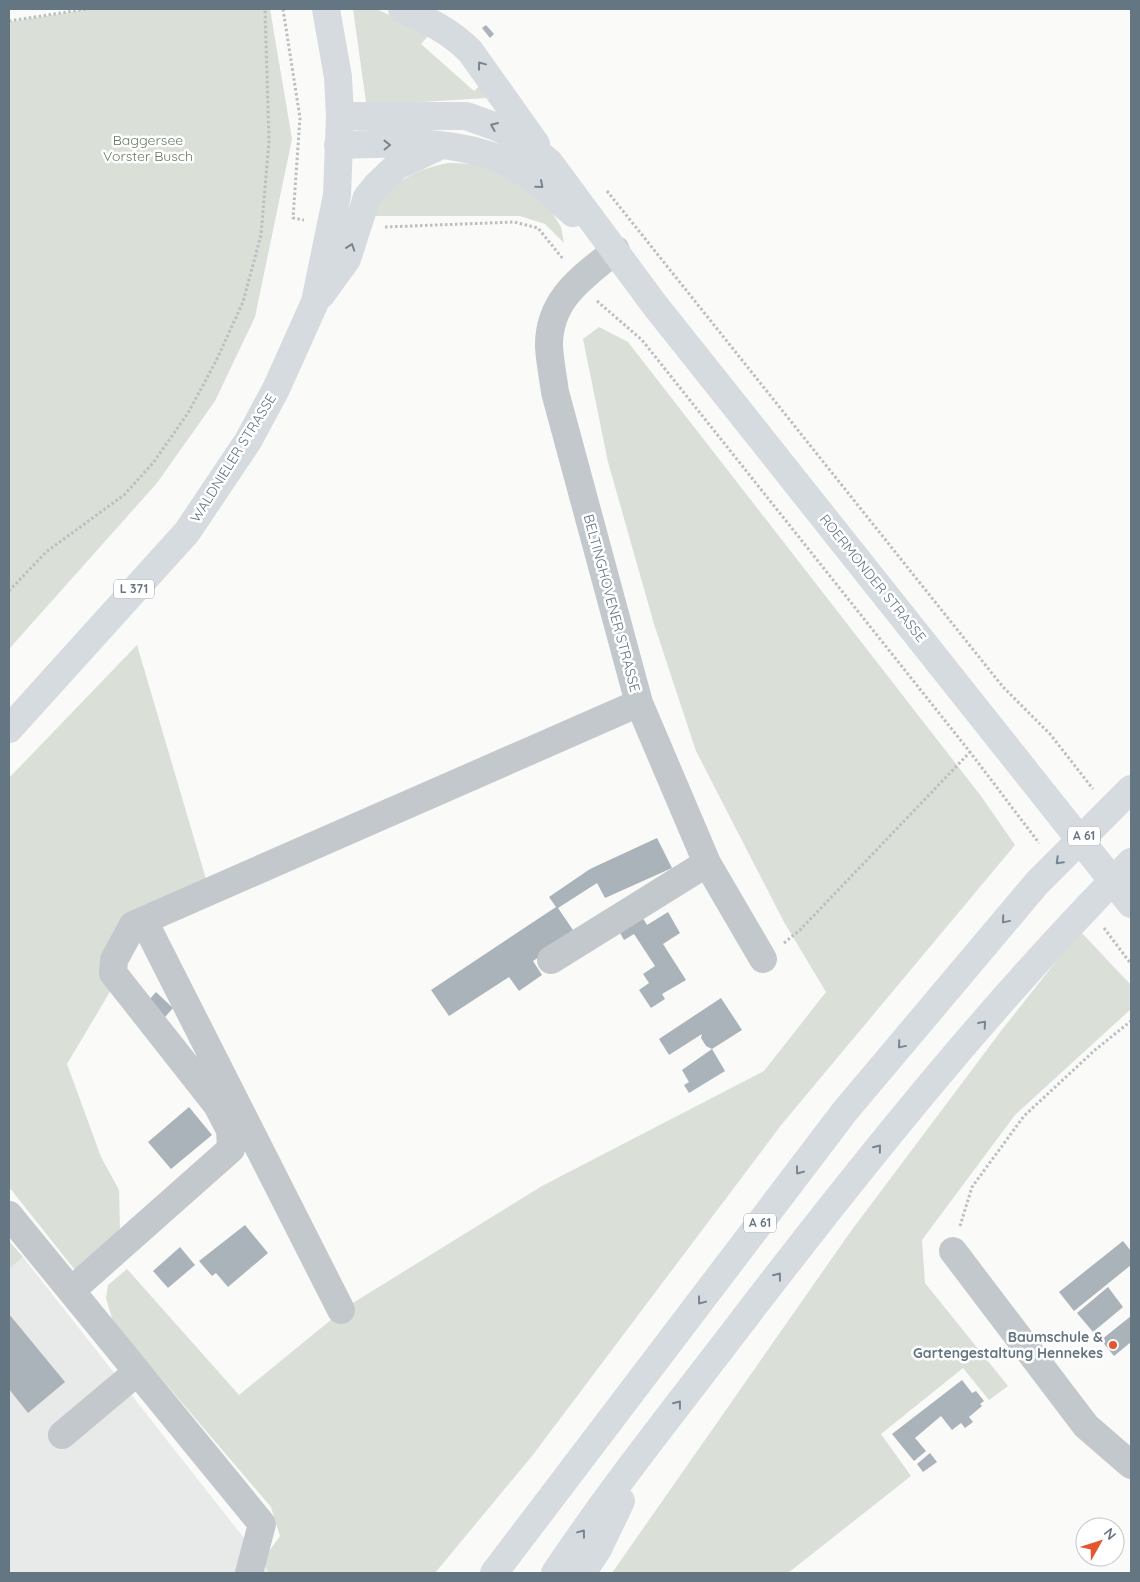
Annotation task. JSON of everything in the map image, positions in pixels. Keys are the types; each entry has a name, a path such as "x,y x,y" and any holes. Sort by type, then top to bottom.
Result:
{"main road":[{"name":"WALDNIELER STRASSE","path":"9,729 187,532 248,441 276,390 316,302 337,195 340,116 338,77 326,9"},
{"path":"402,9 440,28 470,51 549,162"},
{"name":"ROERMONDER STRASSE","path":"340,116 466,116 494,126 521,139 549,162 616,250 660,312 994,729 1131,904"},
{"name":"ROERMONDER STRASSE","path":"338,145 443,145 467,148 511,165 530,176 616,250"},
{"path":"316,302 347,259 367,197 385,177 410,158 443,145"},
{"name":"A 61","path":"494,1573 845,1111 1037,883 1131,789"},
{"path":"554,1573 649,1443 815,1227 923,1092 1058,936 1131,862"},
{"path":"582,1573 598,1548 649,1443"}],"street":[{"name":"BELTINGHOVENER STRASSE","path":"616,250 580,280 562,299 552,321 549,346 556,392 639,703 707,863 764,959"},
{"path":"72,1290 230,1149 230,1130 217,1105 113,973 114,960 120,946 133,926 639,703"},
{"path":"551,960 707,863"},
{"path":"144,921 341,1310"},
{"path":"9,1215 262,1524 248,1573"},
{"path":"953,1251 1086,1426 1131,1465"},
{"path":"62,1435 137,1372"}],"path":[{"path":"9,21 86,9"},
{"path":"9,591 46,552 124,495 154,463 188,413 216,361 243,302 261,235 269,141 265,9"},
{"path":"283,9 300,118 294,218 331,223"},
{"path":"606,189 1003,687 1050,734 1096,794"},
{"path":"359,226 514,222 538,228 603,309 642,340 970,752"},
{"path":"764,959 800,930 994,729"},
{"path":"953,1251 972,1187 1024,1116 1095,1050 1131,1021"}],"shaded area":[{"path":"23,1257 262,1561 269,1573 9,1573 9,1269"}],"green space":[{"name":"Baggersee Vorster Busch","path":"91,9 270,9 292,139 255,317 215,401 157,483 9,649 9,22"},
{"path":"353,9 376,9 431,33 421,44 474,91 483,83 487,98 372,105 366,102"},
{"path":"448,163 478,164 507,173 548,206 561,227 564,243 545,224 520,216 373,216 370,210 404,179 434,166"},
{"path":"599,327 628,342 981,796 1015,845 782,1124 532,1456 435,1573 269,1573 262,1561 280,1536 271,1507 113,1322 106,1298 108,1285 127,1269 239,1395 348,1306 542,1186 764,1071 826,992 784,922 696,751 654,624 608,462 583,339"},
{"path":"137,645 206,879 136,911 111,990 67,1064 101,1157 119,1190 120,1233 75,1270 9,1187 9,778"},
{"path":"1080,931 1131,985 1131,1009 1015,1115 922,1240 925,1283 1008,1386 989,1400 963,1368 881,1434 911,1476 788,1573 612,1573 851,1231 1001,1031"},
{"path":"9,1241 23,1257 9,1269"}],"building":[{"path":"486,25 494,34 490,38 482,28"},
{"path":"657,838 672,868 605,898 597,883 558,908 575,933 533,961 542,975 519,991 509,977 449,1016 431,990 556,907 549,897 590,869"},
{"path":"668,912 680,933 663,944 686,980 662,994 665,999 651,1008 639,990 649,983 643,974 655,966 634,934 624,940 618,929 641,915 647,925"},
{"path":"156,992 173,1008 165,1017 148,1001"},
{"path":"721,998 742,1030 712,1049 706,1046 701,1038 702,1034 669,1055 659,1039"},
{"path":"712,1049 725,1071 689,1093 684,1085 689,1082 682,1070"},
{"path":"189,1107 212,1135 171,1169 148,1142"},
{"path":"245,1225 268,1253 228,1287 216,1273 212,1276 199,1261"},
{"path":"1123,1241 1131,1251 1131,1265 1074,1311 1059,1292"},
{"path":"180,1247 195,1265 168,1288 153,1271"},
{"path":"1108,1287 1123,1307 1093,1332 1077,1313"},
{"path":"9,1314 65,1382 28,1413 9,1389"},
{"path":"1131,1316 1131,1342 1114,1356 1101,1340"},
{"path":"962,1380 972,1393 976,1391 984,1401 980,1404 982,1406 969,1417 973,1422 965,1428 961,1423 952,1430 941,1416 915,1438 926,1451 914,1461 892,1434"},
{"path":"930,1453 937,1462 923,1472 917,1464"}],"place":[{"name":"Baumschule & Gartengestaltung Hennekes","path":"1113,1345"}]}
